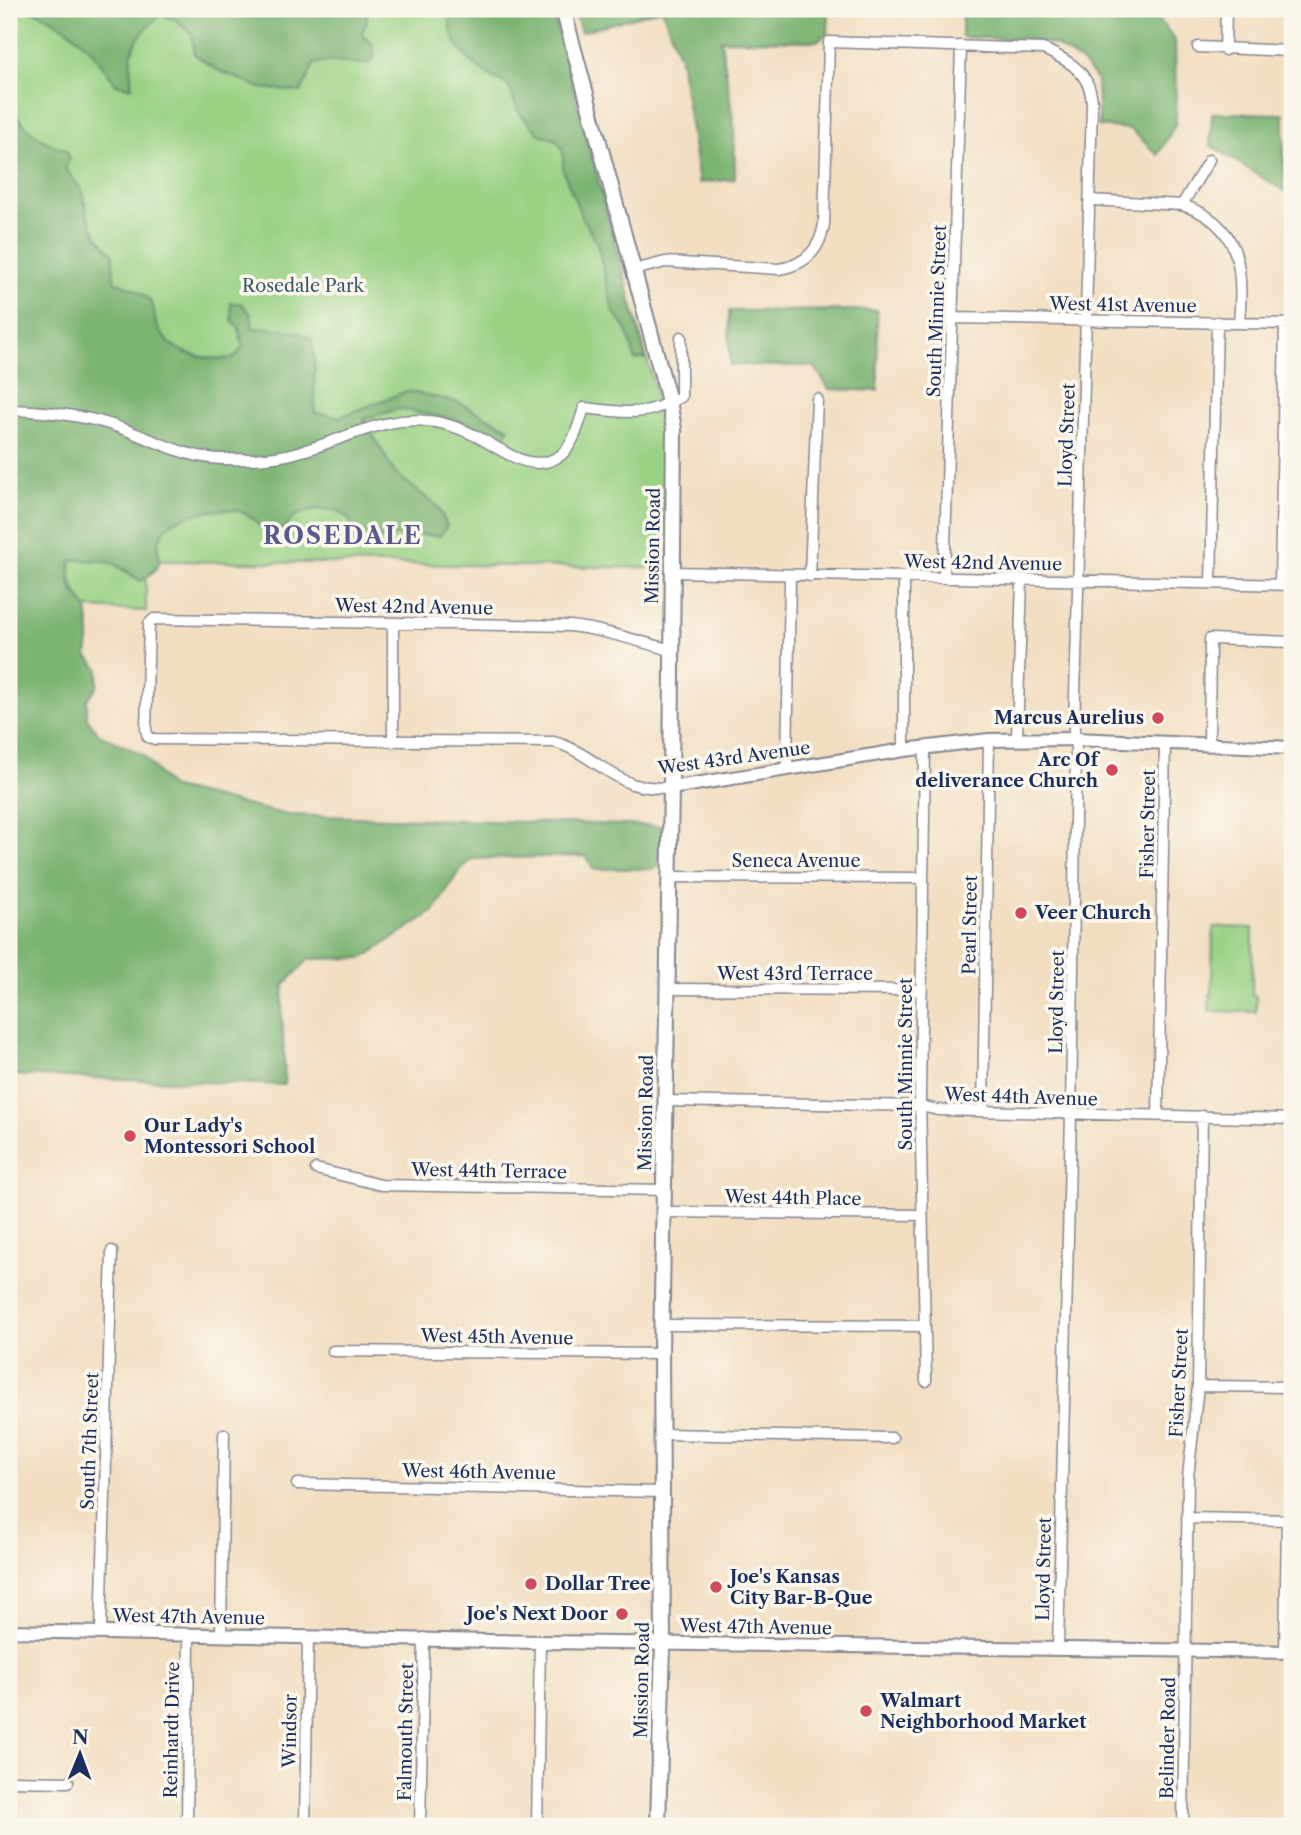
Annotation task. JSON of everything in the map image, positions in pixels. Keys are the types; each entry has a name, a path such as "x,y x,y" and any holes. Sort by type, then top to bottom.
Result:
{"main road":[{"name":"Mission Road","path":"563,9 669,401 674,429 661,1354 663,1643 658,1826"}],"street":[{"path":"1225,50 1226,9"},
{"path":"634,270 665,262 779,269 794,267 805,260 815,251 824,223 829,42 961,46"},
{"name":"Lloyd Street","path":"961,46 1043,50 1077,69 1086,79 1092,95 1074,739 1071,1115 1058,1647"},
{"name":"South Minnie Street","path":"944,578 961,46"},
{"path":"1198,47 1292,51"},
{"path":"1182,205 1209,160"},
{"path":"1090,200 1182,205 1206,216 1223,230 1237,256 1241,274 1239,323"},
{"name":"West 41st Avenue","path":"953,318 1288,324"},
{"path":"1211,583 1217,322"},
{"path":"1280,584 1288,324"},
{"path":"9,410 78,416 109,424 194,456 250,460 299,452 387,424 427,420 453,426 480,438 513,458 531,463 561,455 573,438 584,408 645,410 679,398 682,394 681,337"},
{"path":"810,576 817,399"},
{"name":"West 42nd Avenue","path":"673,572 1292,584"},
{"path":"787,769 790,576"},
{"path":"904,577 904,750"},
{"path":"1017,738 1022,579"},
{"name":"West 42nd Avenue","path":"148,737 149,624 154,619 570,626 609,632 671,650"},
{"path":"393,623 393,741"},
{"path":"1209,745 1210,639 1292,642"},
{"name":"West 43rd Avenue","path":"148,737 554,742 573,747 631,783 648,788 671,788 925,747 1017,738 1292,748"},
{"name":"Pearl Street","path":"983,1111 989,740"},
{"name":"Fisher Street","path":"1158,1115 1165,743"},
{"name":"South Minnie Street","path":"925,747 921,1215 926,1381"},
{"name":"Seneca Avenue","path":"669,877 923,878"},
{"name":"West 43rd Terrace","path":"667,989 922,990"},
{"name":"West 44th Avenue","path":"665,1101 921,1106 938,1110 1071,1115 1292,1119"},
{"name":"Fisher Street","path":"1185,1651 1188,1477 1198,1386 1202,1116"},
{"name":"West 44th Terrace","path":"316,1169 381,1185 664,1191"},
{"name":"West 44th Place","path":"663,1212 921,1215"},
{"name":"South 7th Street","path":"101,1632 112,1251"},
{"path":"662,1325 925,1326"},
{"name":"West 45th Avenue","path":"333,1351 661,1354"},
{"path":"1198,1386 1292,1387"},
{"path":"221,1636 224,1434"},
{"path":"661,1434 892,1438"},
{"name":"West 46th Avenue","path":"297,1484 661,1492"},
{"path":"1188,1518 1290,1520 1289,1652"},
{"name":"West 47th Avenue","path":"9,1631 540,1642 1289,1652"},
{"name":"Reinhardt Drive","path":"187,1826 189,1634"},
{"name":"Windsor","path":"305,1826 308,1637"},
{"name":"Falmouth Street","path":"419,1826 424,1638"},
{"path":"537,1826 540,1642"},
{"name":"Belinder Road","path":"1182,1826 1185,1651"},
{"path":"9,1782 68,1783"}],"green space":[{"name":"Rosedale Park","path":"9,9 552,9 654,385 664,433 664,568 108,560 140,581 146,577 146,611 87,608 73,585 70,559 9,559"},
{"path":"9,9 27,9 9,16"},
{"path":"27,9 367,9 367,21 362,32 364,38 371,41 374,56 370,63 328,61 314,64 301,92 261,88 217,70 194,54 192,34 174,19 161,15 143,32 134,47 131,64 132,88 116,84 91,50 66,28"},
{"path":"450,9 552,9 646,358 635,360 627,330 613,311 597,243 582,217 563,170 563,151 557,140 539,134 518,111 508,85 485,73 466,56 453,35"},
{"path":"574,9 662,9 581,32"},
{"path":"662,9 829,9 828,33 817,41 721,40 734,126 735,179 699,183 680,58"},
{"path":"962,9 1153,9 1175,41 1176,123 1158,155 1130,129 1099,126 1097,81 1083,63 1055,45 1030,40 962,37"},
{"path":"9,106 33,133 66,150 70,158 65,168 83,192 87,214 97,236 113,254 114,281 147,298 152,304 161,334 178,348 199,356 234,358 243,346 238,326 232,320 231,303 241,303 251,314 253,328 291,331 312,339 315,413 340,417 407,391 457,402 509,428 504,439 458,420 398,409 364,419 394,472 438,507 447,526 440,536 403,534 357,544 350,520 337,510 315,509 295,516 282,531 266,533 245,513 223,510 188,516 169,525 158,546 157,567 141,581 108,562 71,560 69,577 72,589 87,608 90,633 87,656 99,669 97,687 87,700 87,718 99,734 143,755 170,787 288,815 661,826 660,861 658,866 651,869 593,869 586,856 472,859 459,871 434,911 363,958 309,959 284,985 282,1014 285,1085 9,1075 9,1028 12,1025 9,1005"},
{"path":"1212,113 1284,114 1284,191 1210,145"},
{"path":"877,310 878,391 829,389 814,366 730,365 729,311"},
{"path":"1213,927 1253,928 1252,995 1256,996 1256,1012 1209,1011 1212,994"}],"place":[{"name":"Marcus Aurelius","path":"1158,718"},
{"name":"Arc Of deliverance Church","path":"1112,770"},
{"name":"Veer Church","path":"1021,913"},
{"name":"Our Lady's Montessori School","path":"130,1136"},
{"name":"Dollar Tree","path":"531,1584"},
{"name":"Joe's Kansas City Bar-B-Que","path":"716,1587"},
{"name":"Joe's Next Door","path":"622,1614"},
{"name":"Walmart Neighborhood Market","path":"866,1711"}],"district":[{"name":"ROSEDALE","path":"343,536"}]}
